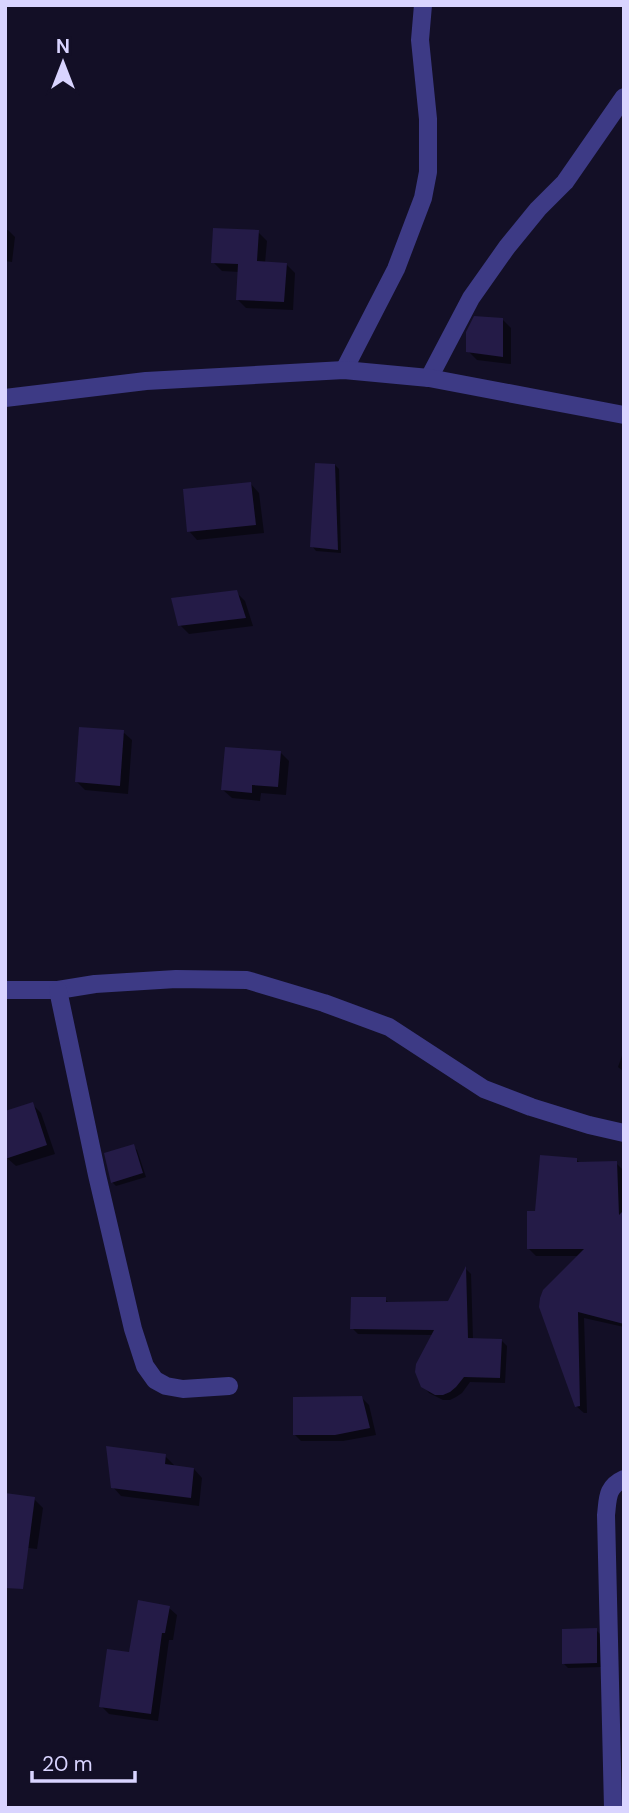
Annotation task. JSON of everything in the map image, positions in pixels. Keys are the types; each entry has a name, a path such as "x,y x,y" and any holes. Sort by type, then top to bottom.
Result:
{"street":[{"path":"344,370 396,270 423,198 428,172 428,119 420,40 423,5"},
{"path":"429,378 471,298 538,209 565,182 624,97"},
{"path":"5,398 146,381 344,370 429,378 624,415"},
{"path":"5,990 58,990 95,984 176,979 247,980 324,1003 389,1027 484,1088 531,1107 624,1133"},
{"path":"58,990 97,1175 133,1329 145,1366 155,1380 166,1386 183,1389 229,1385"},
{"path":"613,1808 606,1516 609,1490 619,1480 624,1479"}],"building":[{"path":"213,228 259,230 257,261 287,263 284,302 236,300 238,264 211,263"},
{"path":"474,316 503,318 503,357 466,352 466,332"},
{"path":"315,463 335,464 338,550 310,547"},
{"path":"251,482 256,525 187,532 183,489"},
{"path":"237,590 246,618 178,626 171,598"},
{"path":"79,727 124,730 120,786 75,782"},
{"path":"225,747 281,751 278,787 252,785 252,793 221,790"},
{"path":"33,1102 47,1145 5,1159 5,1111"},
{"path":"134,1144 143,1173 111,1183 104,1153"},
{"path":"540,1155 577,1158 577,1162 617,1161 619,1215 624,1210 624,1324 578,1312 580,1406 575,1407 539,1307 543,1290 584,1249 527,1249 527,1211 535,1211"},
{"path":"466,1266 468,1338 502,1339 500,1378 464,1377 450,1392 435,1395 421,1387 415,1372 416,1364 434,1330 350,1329 351,1297 386,1297 386,1302 448,1301"},
{"path":"362,1396 370,1428 335,1435 293,1435 293,1397"},
{"path":"106,1446 166,1454 165,1464 194,1468 191,1498 111,1488"},
{"path":"5,1493 35,1497 23,1589 5,1588"},
{"path":"138,1600 170,1606 165,1633 162,1633 151,1714 99,1707 107,1649 129,1652"},
{"path":"597,1628 597,1663 562,1664 562,1629"}]}
